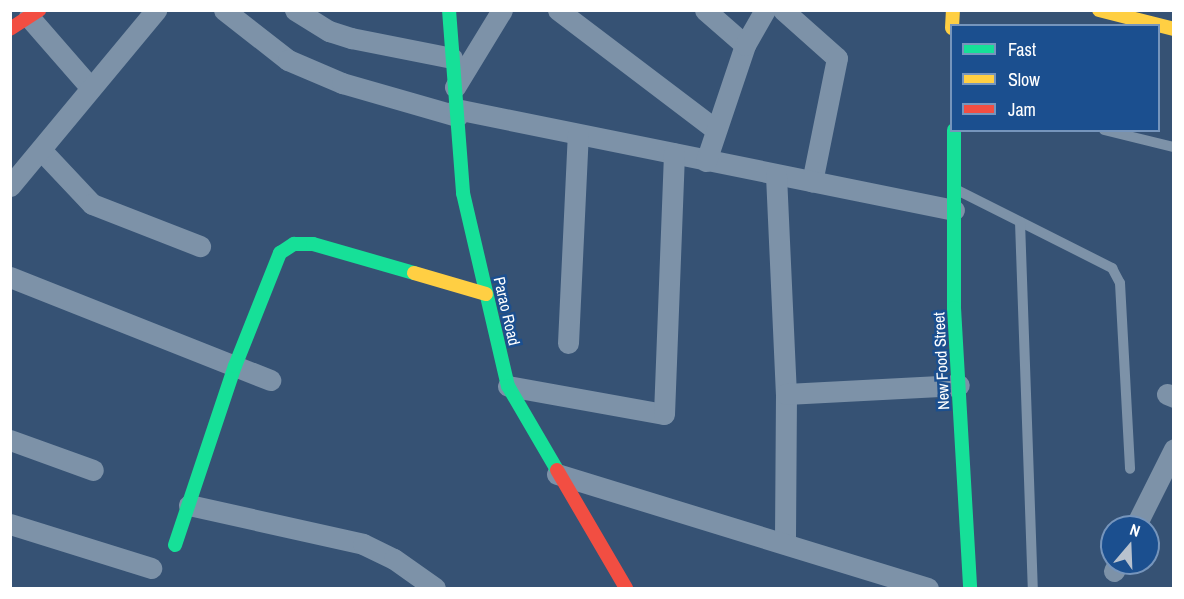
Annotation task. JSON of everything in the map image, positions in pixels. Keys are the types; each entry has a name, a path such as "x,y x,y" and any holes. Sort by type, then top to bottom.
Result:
{"street":[{"path":"10,186 42,151 156,10"},
{"path":"224,10 288,60 342,83 456,104 578,134 954,210"},
{"path":"296,10 329,31 351,38 452,58"},
{"name":"Parao Road","path":"449,10 463,193 508,386 619,585"},
{"path":"456,104 502,10"},
{"path":"558,10 716,130"},
{"path":"705,10 745,45"},
{"path":"706,161 745,45 765,10"},
{"path":"783,10 837,58 812,182"},
{"path":"1099,10 1154,24"},
{"path":"20,22 91,88"},
{"name":"New Food Street","path":"954,132 959,385 970,588"},
{"path":"568,343 578,134"},
{"path":"42,151 92,204 200,246"},
{"path":"508,386 664,414 674,153"},
{"path":"776,175 786,394 785,542"},
{"path":"175,545 235,366 280,253 294,244 333,248 486,294"},
{"path":"10,277 270,380"},
{"path":"786,394 959,385"},
{"path":"10,440 93,470"},
{"path":"1141,515 1173,449"},
{"path":"557,474 785,542 928,588"},
{"path":"189,505 363,544 394,559 435,588"},
{"path":"10,524 151,568"}],"lane":[{"path":"1112,132 1173,147"},
{"path":"954,188 1112,268 1120,283 1130,469"},
{"path":"1020,222 1033,588"}],"traffic: fast":[{"path":"449,10 463,193 508,386 557,470"},
{"path":"954,132 954,308 970,588"},
{"path":"175,545 235,366 280,253 294,244 313,244 414,273"}],"traffic: slow":[{"path":"952,24 953,10"},
{"path":"1099,10 1154,24"},
{"path":"1160,25 1174,29"},
{"path":"414,273 486,294"}],"traffic: jam":[{"path":"10,29 39,10"},
{"path":"557,470 626,588"}]}
